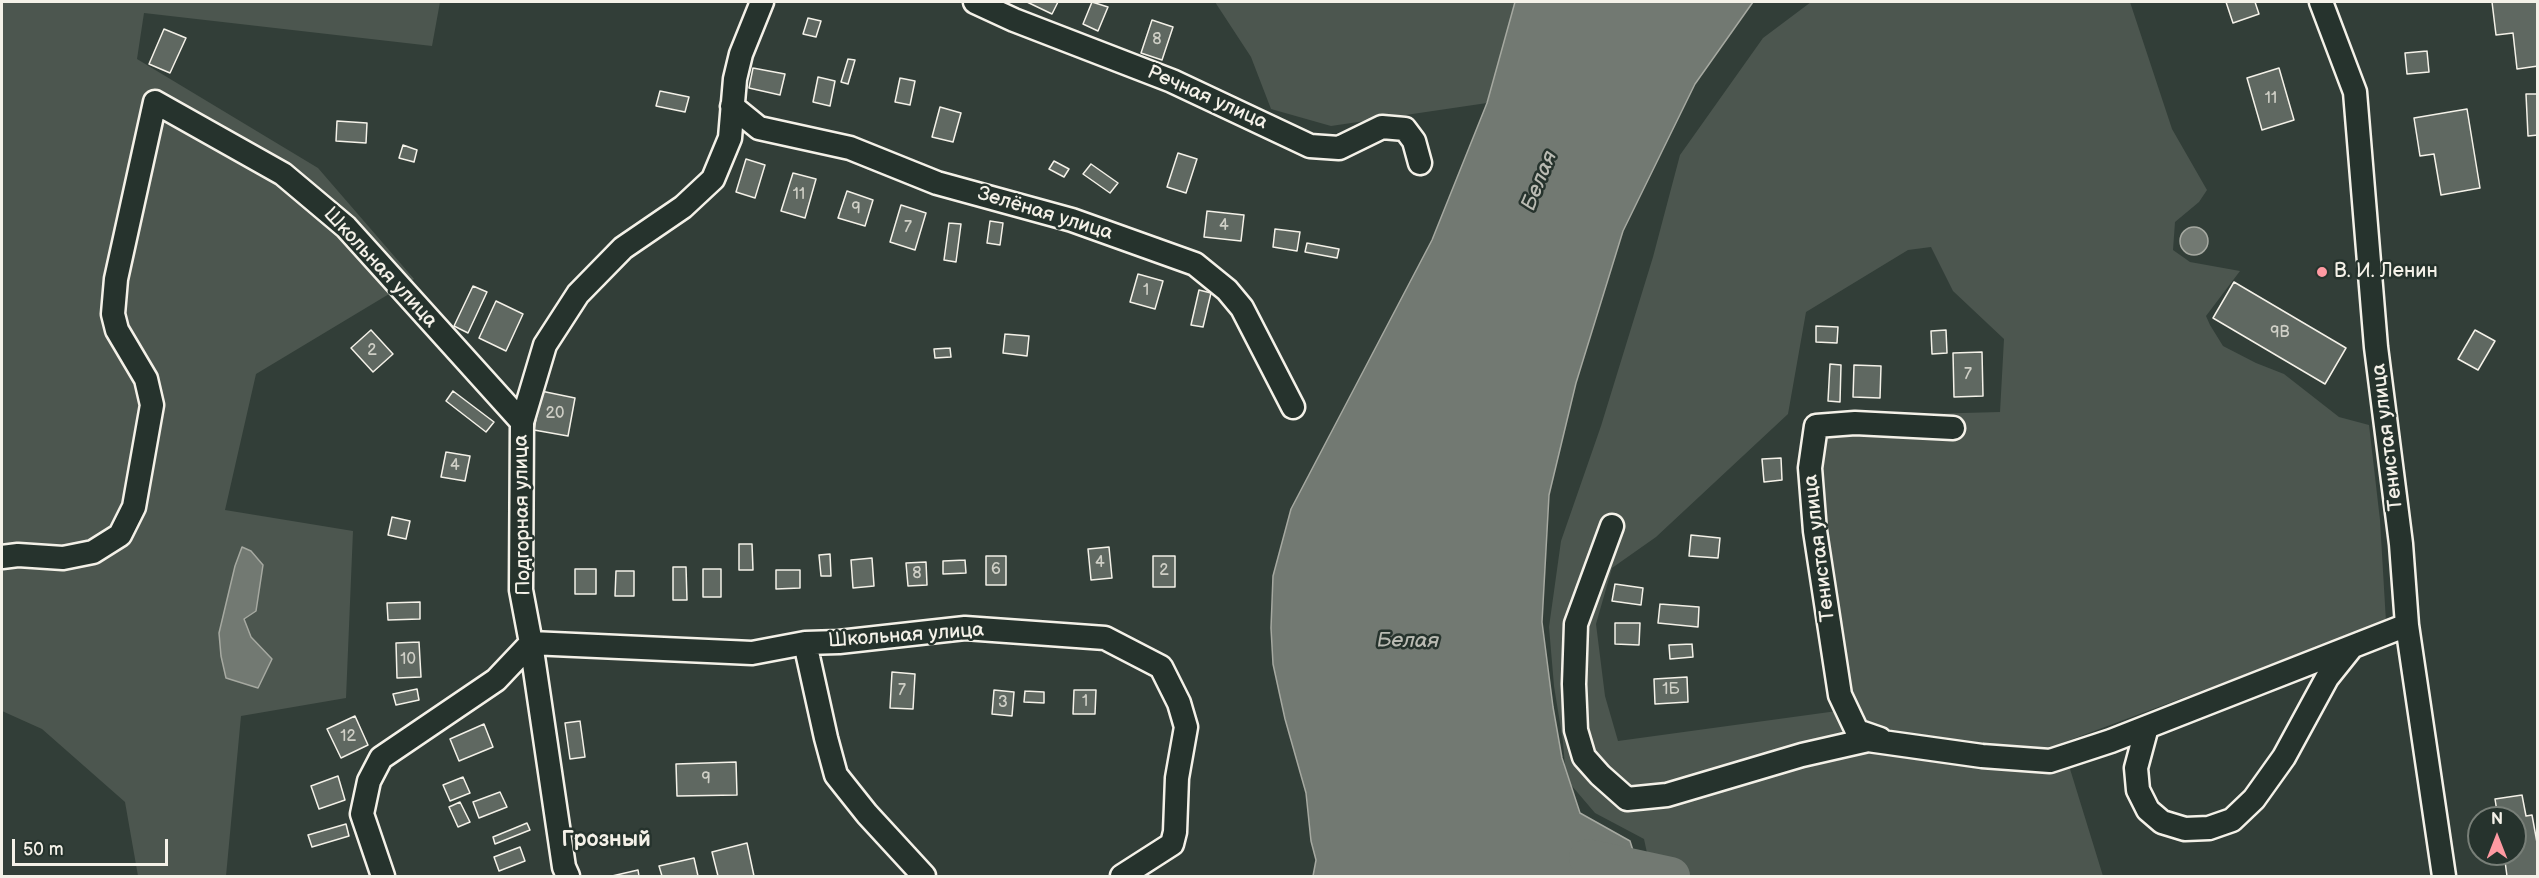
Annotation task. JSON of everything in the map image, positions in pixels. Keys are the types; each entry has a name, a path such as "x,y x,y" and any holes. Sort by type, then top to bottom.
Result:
{"street":[{"name":"Подгорная улица","path":"568,876 564,867 521,590 522,422 545,345 578,294 623,248 683,207 713,179 730,138 732,106 741,54 762,2"},
{"name":"Речная улица","path":"975,2 1014,20 1172,81 1310,146 1339,148 1382,127 1405,129 1414,141 1420,163"},
{"name":"Тенистая улица","path":"2321,2 2355,92 2376,347 2401,544 2407,625 2444,876"},
{"name":"Школьная улица","path":"2,557 18,555 63,558 93,552 120,536 134,507 152,405 146,379 117,330 113,314 116,279 155,102 283,174 346,227 522,422"},
{"name":"Зелёная улица","path":"732,106 759,128 850,148 937,183 1072,220 1194,264 1227,290 1242,308 1293,407"},
{"name":"Тенистая улица","path":"1890,743 1857,731 1840,695 1815,531 1810,468 1816,426 1854,423 1953,428"},
{"path":"1612,526 1576,624 1574,684 1576,730 1584,757 1600,775 1628,799 1667,795 1802,755 1868,740 1982,756 2050,761 2147,727 2407,625"},
{"name":"Школьная улица","path":"531,643 752,653 805,643 839,642 965,628 1105,638 1161,668 1179,704 1186,727 1177,778 1176,832 1172,844 1122,876"},
{"path":"382,876 362,814 369,780 381,758 496,680 531,643"},
{"path":"805,643 836,775 867,814 924,876"},
{"path":"2147,727 2136,768 2138,790 2148,810 2162,822 2185,829 2209,828 2232,820 2254,799 2284,757 2327,678 2352,647"}],"shaded area":[{"path":"2,2 440,2 432,46 144,13 137,59 318,168 414,279 256,374 225,510 353,531 346,698 241,716 226,876 138,876 125,802 42,729 2,711"},
{"path":"1215,2 1515,2 1487,103 1331,126 1271,109 1251,57"},
{"path":"1811,2 2130,2 2172,129 2207,190 2199,202 2175,222 2173,250 2190,262 2240,271 2206,316 2210,325 2223,346 2284,374 2339,417 2369,425 2380,520 2386,622 2062,743 2103,876 1652,876 1644,839 1595,813 1566,779 1549,627 1561,541 1601,426 1653,257 1680,155 1763,38","holes":["1931,247 1953,291 2004,339 2000,412 1812,417 1837,711 1618,741 1605,696 1596,624 1612,568 1656,537 1788,414 1806,312 1908,250"]}],"water":[{"name":"Белая","path":"1515,2 1753,2 1695,84 1623,231 1576,383 1549,495 1542,622 1562,758 1580,813 1630,841 1641,876 1313,876 1316,860 1311,841 1306,793 1285,719 1273,664 1271,628 1273,576 1291,509 1432,240 1487,103"},
{"path":"2194,227 2204,231 2208,241 2204,251 2194,255 2184,251 2180,241 2184,231"},
{"path":"242,547 251,551 263,565 256,611 244,619 251,637 272,659 258,688 226,678 221,656 219,633 235,566"}],"building":[{"path":"1027,2 1058,2 1052,14"},
{"path":"1092,2 1108,7 1098,31 1083,24"},
{"path":"2226,2 2255,2 2259,14 2233,23"},
{"path":"2492,2 2538,2 2538,66 2517,69 2513,33 2496,35"},
{"path":"808,18 821,21 816,37 803,34"},
{"path":"1152,20 1173,27 1162,60 1141,53"},
{"path":"164,29 186,38 170,73 149,64"},
{"path":"2427,51 2429,72 2407,74 2405,53"},
{"path":"848,59 855,60 848,84 841,82"},
{"path":"753,68 785,74 780,95 749,88"},
{"path":"2279,68 2294,120 2262,130 2247,78"},
{"path":"818,77 835,81 830,106 813,102"},
{"path":"900,78 915,81 910,105 895,102"},
{"path":"660,91 689,97 685,112 656,106"},
{"path":"2526,94 2538,94 2538,135 2528,136"},
{"path":"940,107 961,113 953,142 932,137"},
{"path":"2467,109 2480,188 2441,195 2434,154 2420,156 2414,118"},
{"path":"337,121 367,123 366,143 336,141"},
{"path":"403,145 417,150 414,162 399,158"},
{"path":"1178,153 1197,159 1186,193 1167,187"},
{"path":"746,159 765,165 755,198 736,192"},
{"path":"1054,161 1069,169 1064,177 1049,169"},
{"path":"1091,164 1118,183 1110,193 1083,174"},
{"path":"793,173 816,179 805,218 781,211"},
{"path":"847,191 873,200 865,226 838,218"},
{"path":"901,205 926,213 915,250 890,242"},
{"path":"1207,211 1244,215 1241,241 1204,237"},
{"path":"990,221 1003,223 1000,245 987,243"},
{"path":"949,223 961,224 956,262 944,260"},
{"path":"1275,229 1300,232 1297,251 1273,247"},
{"path":"1307,243 1339,249 1337,258 1305,252"},
{"path":"1138,274 1163,281 1155,309 1130,302"},
{"path":"2234,282 2346,348 2325,384 2213,318"},
{"path":"473,286 487,292 468,333 454,326"},
{"path":"1199,290 1211,293 1203,327 1191,325"},
{"path":"496,301 523,314 506,351 479,338"},
{"path":"1816,326 1838,327 1837,343 1816,342"},
{"path":"371,330 393,354 373,372 351,348"},
{"path":"1946,330 1947,353 1932,354 1931,331"},
{"path":"2475,330 2495,341 2478,370 2458,359"},
{"path":"1005,334 1029,336 1027,356 1003,353"},
{"path":"950,348 951,357 935,358 934,349"},
{"path":"1982,352 1983,396 1954,397 1953,353"},
{"path":"1830,364 1841,365 1840,402 1828,401"},
{"path":"1854,365 1881,366 1880,398 1853,397"},
{"path":"453,391 494,422 486,432 446,401"},
{"path":"541,391 575,398 568,436 534,430"},
{"path":"446,452 470,456 465,481 441,477"},
{"path":"1781,458 1782,480 1764,482 1762,459"},
{"path":"392,517 410,521 406,539 388,535"},
{"path":"1691,535 1720,538 1718,558 1689,556"},
{"path":"739,544 752,544 753,570 739,570"},
{"path":"1109,547 1112,578 1091,580 1088,549"},
{"path":"830,554 831,576 821,576 819,555"},
{"path":"986,556 1006,556 1006,585 986,585"},
{"path":"1153,556 1175,556 1175,587 1153,587"},
{"path":"872,558 874,586 853,588 851,560"},
{"path":"965,560 966,573 943,574 943,561"},
{"path":"926,562 927,585 908,586 906,563"},
{"path":"673,567 686,567 687,600 673,600"},
{"path":"575,569 596,569 596,594 575,594"},
{"path":"703,569 721,569 721,597 703,597"},
{"path":"776,570 800,570 800,588 776,589"},
{"path":"616,571 634,571 634,596 615,596"},
{"path":"1615,584 1643,588 1641,605 1612,601"},
{"path":"420,602 420,619 388,620 387,603"},
{"path":"1660,604 1699,607 1698,627 1658,623"},
{"path":"1615,623 1640,623 1639,645 1615,644"},
{"path":"419,642 421,677 397,678 396,643"},
{"path":"1692,644 1693,657 1670,659 1669,645"},
{"path":"892,672 915,674 913,709 890,708"},
{"path":"1687,677 1688,702 1655,704 1654,679"},
{"path":"417,689 419,700 396,705 393,694"},
{"path":"994,690 1014,692 1012,716 992,714"},
{"path":"1074,690 1096,690 1095,714 1073,714"},
{"path":"1025,691 1044,692 1044,703 1024,702"},
{"path":"355,716 368,745 341,758 327,729"},
{"path":"580,721 585,757 570,759 565,723"},
{"path":"484,724 493,747 459,761 450,739"},
{"path":"736,762 737,795 677,796 676,764"},
{"path":"338,776 345,800 319,809 311,786"},
{"path":"463,777 470,793 450,801 443,785"},
{"path":"500,792 507,807 479,818 473,802"},
{"path":"2522,795 2524,806 2496,806 2495,799"},
{"path":"460,802 470,822 458,827 449,807"},
{"path":"2532,815 2538,848 2538,876 2507,876 2506,866 2527,866 2527,816"},
{"path":"527,823 530,830 495,844 493,837"},
{"path":"346,824 349,836 312,847 308,835"},
{"path":"747,843 754,876 718,876 712,852"},
{"path":"520,847 525,861 499,871 494,857"},
{"path":"694,858 698,876 662,876 659,866"},
{"path":"638,870 639,876 612,876"}],"waterway":[{"name":"Белая","path":"1588,858 1671,876"}],"place":[{"name":"В. И. Ленин","path":"2322,272"}],"district":[{"name":"Грозный","path":"606,840"}]}
